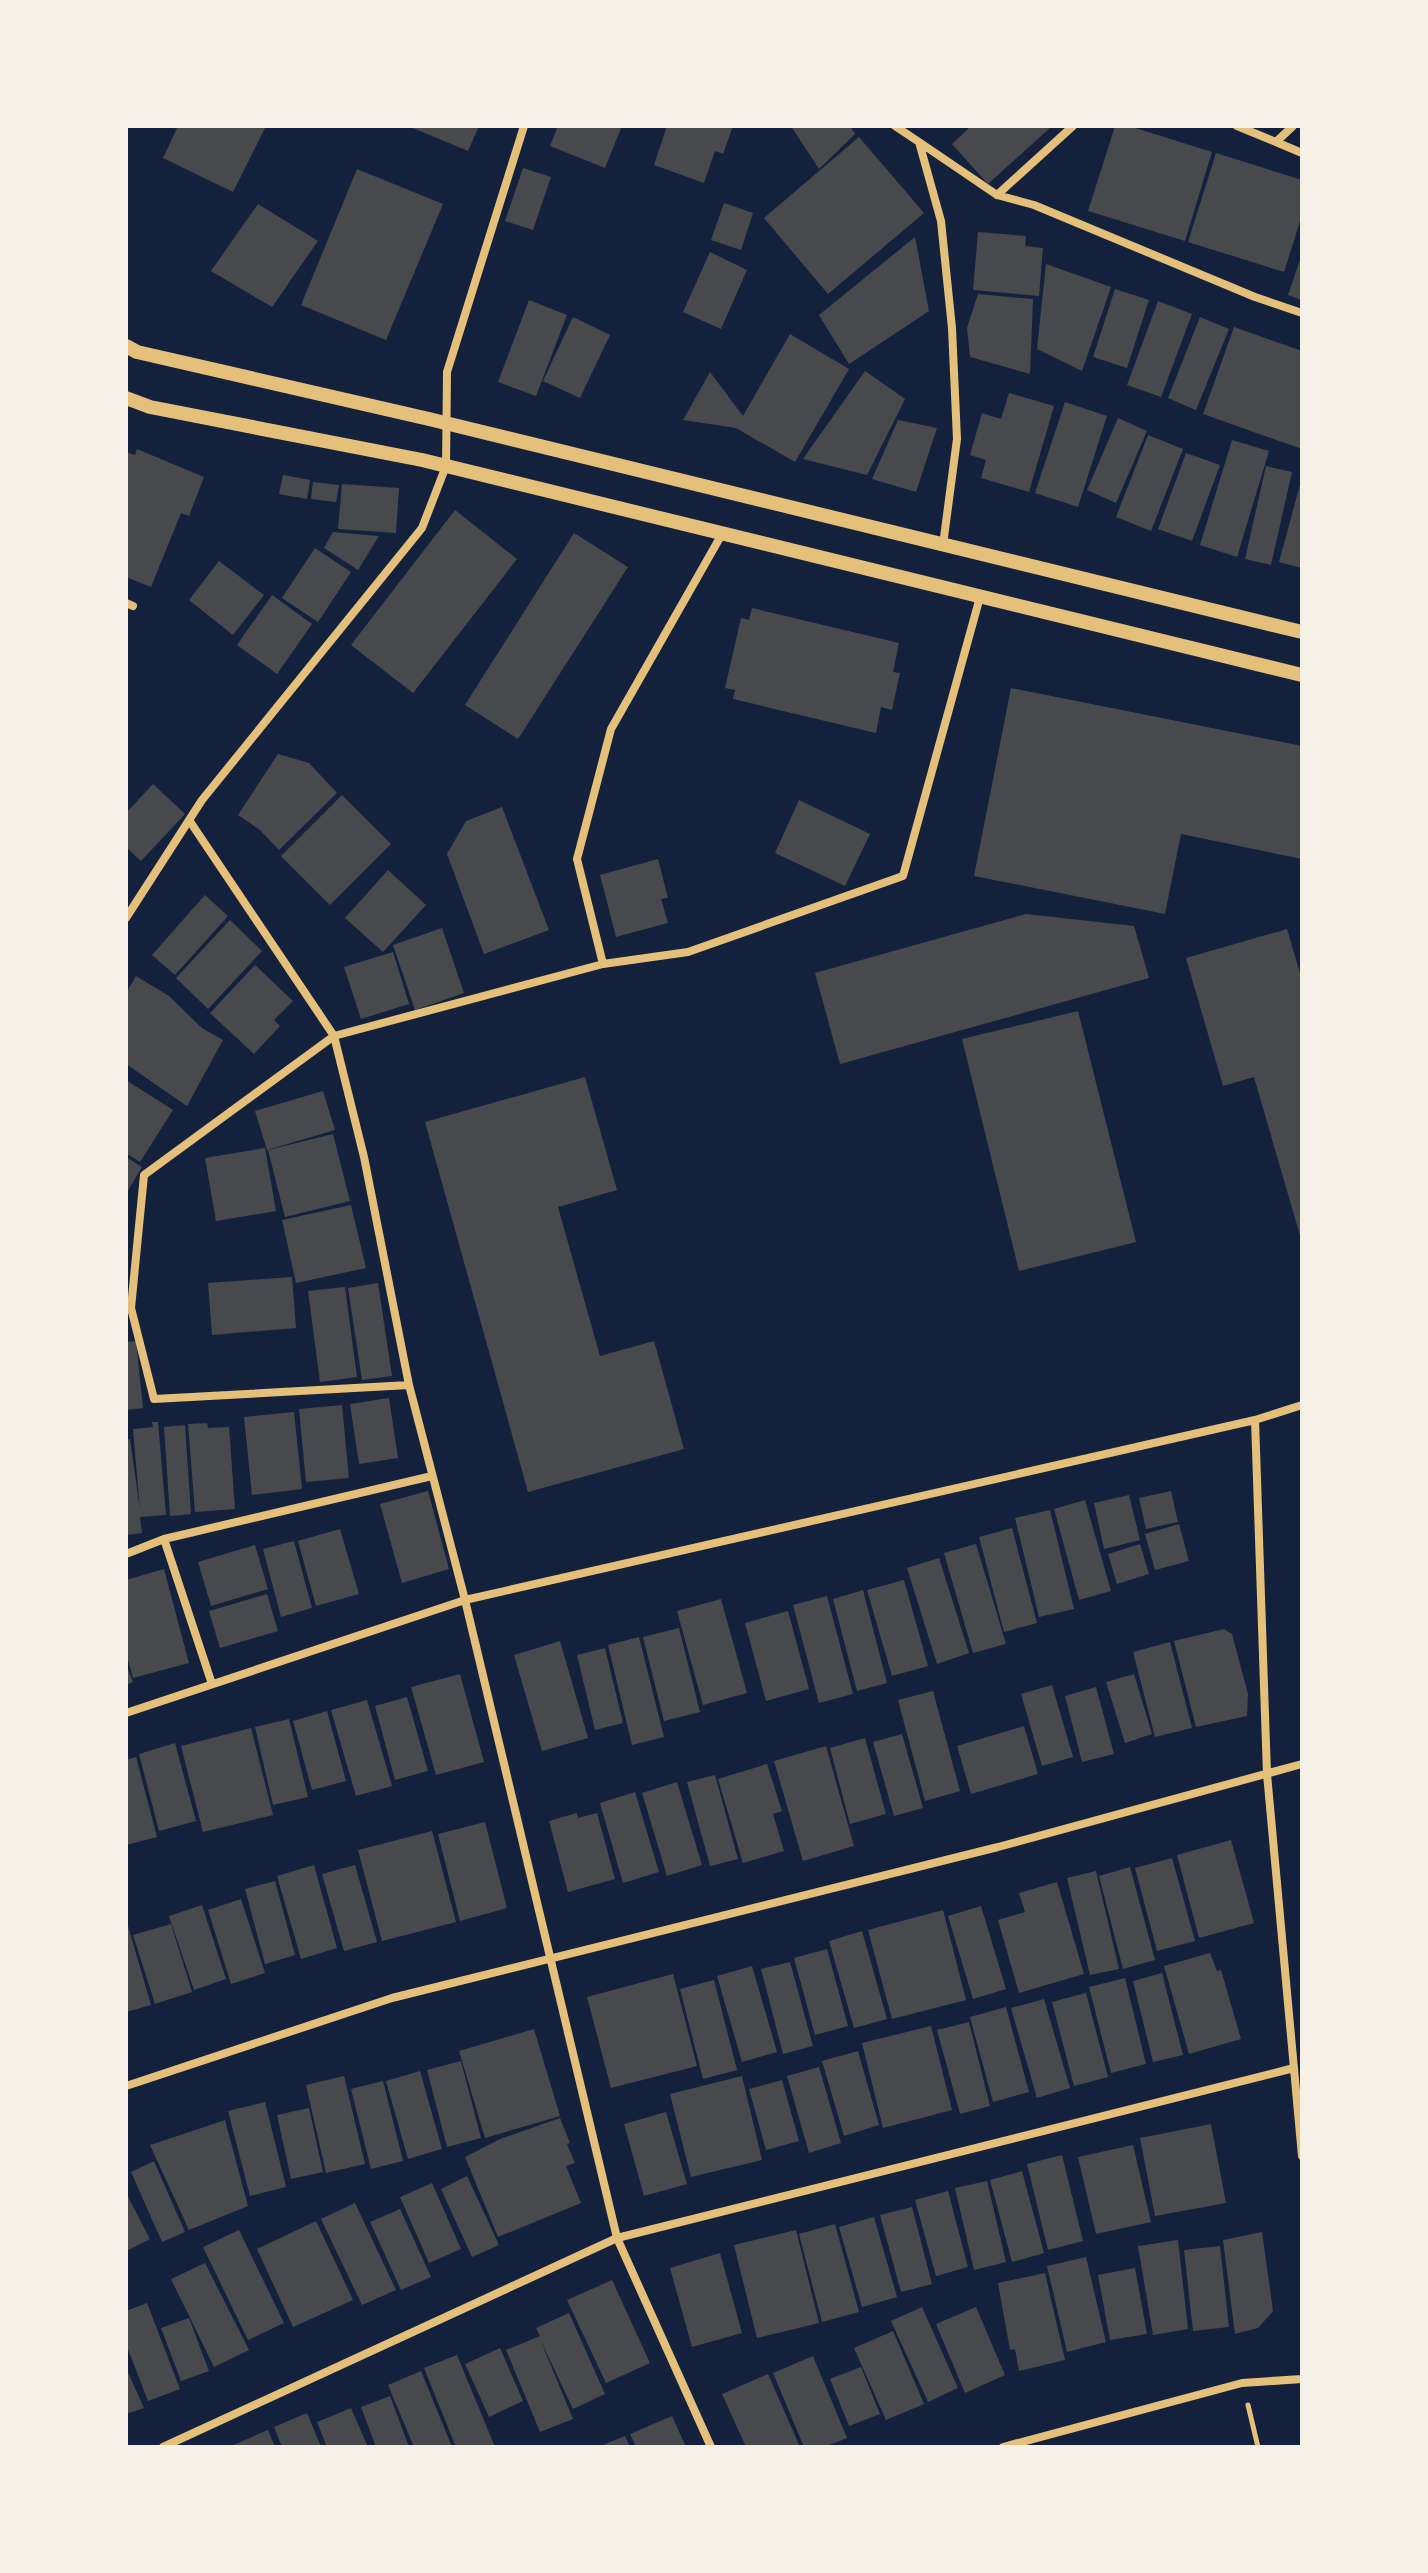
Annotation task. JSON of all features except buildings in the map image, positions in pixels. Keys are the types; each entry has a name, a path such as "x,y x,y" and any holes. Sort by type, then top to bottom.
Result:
{"street":[{"path":"126,918 202,800 422,528 446,466 447,372 524,126"},
{"path":"895,126 997,195 1034,205 1255,297 1302,313"},
{"path":"997,195 1073,126"},
{"path":"1237,126 1302,153"},
{"path":"1276,142 1293,126"},
{"path":"919,142 941,221 952,328 957,439 943,545"},
{"path":"126,346 137,352 448,424 1302,632"},
{"path":"126,398 150,407 446,466 1302,675"},
{"path":"603,964 577,859 611,729 722,534"},
{"path":"409,1385 154,1399 129,1308 144,1175 334,1036 603,964 688,952 903,876 980,597"},
{"path":"189,820 334,1036 364,1157 409,1385 465,1600 617,2238 711,2447"},
{"path":"126,1713 465,1600 1255,1420 1302,1405"},
{"path":"1255,1420 1267,1774 1302,2156"},
{"path":"126,1554 164,1539 432,1476"},
{"path":"164,1539 212,1684"},
{"path":"126,2086 392,1998 998,1847 1302,1764"},
{"path":"163,2447 617,2238 1294,2068"},
{"path":"1003,2447 1242,2383 1302,2379"}],"path":[{"path":"1242,2383 1258,2447"}]}
